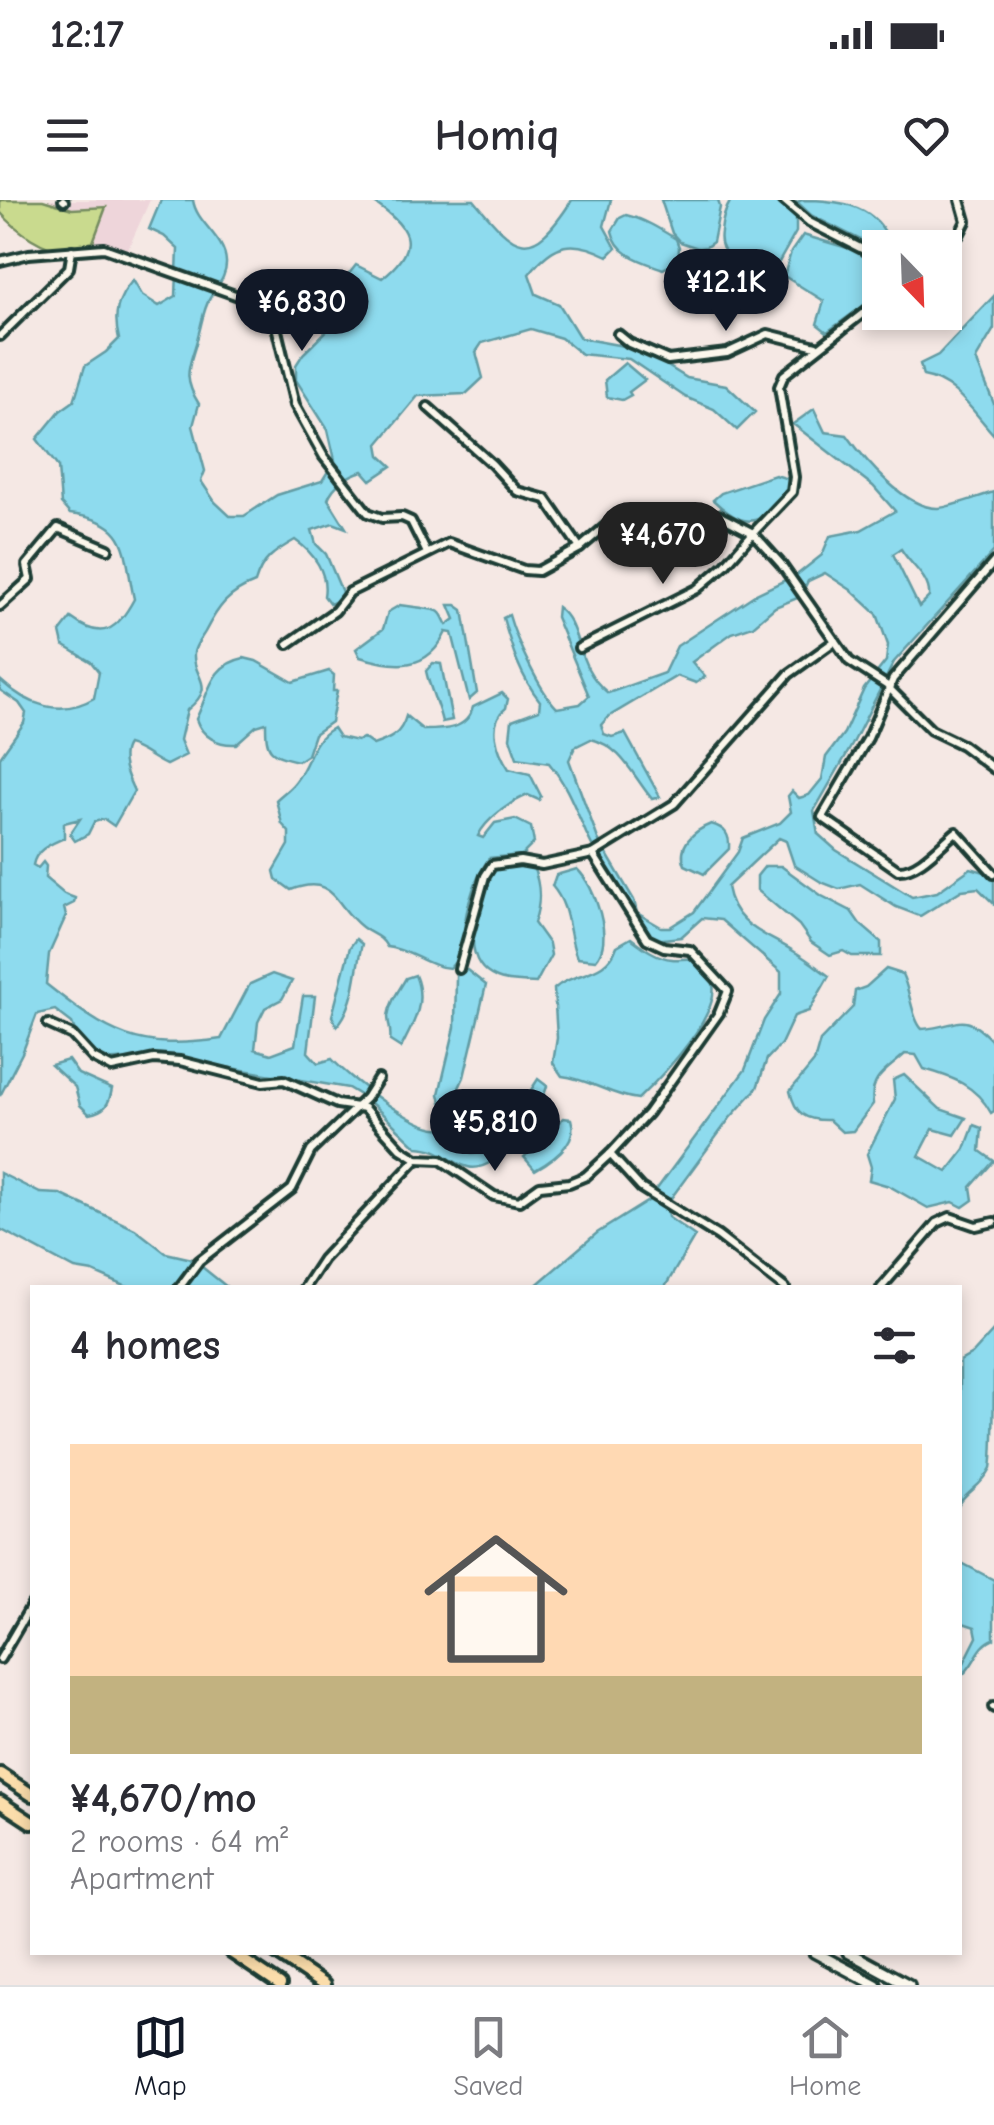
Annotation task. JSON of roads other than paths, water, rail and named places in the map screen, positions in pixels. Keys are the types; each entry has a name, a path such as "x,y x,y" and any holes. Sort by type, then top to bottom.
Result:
{"main road":[{"path":"0,1774 30,1794"},
{"path":"0,1802 30,1822"},
{"path":"235,1955 280,1985"},
{"path":"279,1955 324,1985"}],"street":[{"path":"783,200 809,222 862,249"},
{"path":"960,200 966,221 962,230"},
{"path":"0,261 29,254 104,248 252,301 275,322 295,405 324,457 368,513 412,522 427,553"},
{"path":"0,336 69,268 72,250"},
{"path":"580,648 697,589 725,565 792,492 794,476 779,387 784,375 862,313"},
{"path":"618,334 668,360 727,353 768,334 818,346"},
{"path":"428,406 517,491 546,499 580,548"},
{"path":"288,644 335,612 350,592 449,543 524,570 538,570 580,548 614,519 632,511 682,522 718,515 753,533 781,564 849,661 888,687 931,730 962,745 994,769"},
{"path":"0,606 30,579 26,565 58,528 108,548"},
{"path":"994,562 893,679 868,738 822,817 898,870 906,871 956,832 994,874"},
{"path":"459,969 485,876 492,865 507,861 542,865 593,854 674,804 789,674 835,641"},
{"path":"48,1024 72,1035 93,1058 112,1068 154,1059 180,1061 263,1082 284,1080 337,1104 364,1108 401,1149 417,1159 441,1160 494,1196 519,1201 540,1186 569,1184 586,1176 610,1154 675,1076 719,1013 728,991 690,950 664,947 647,939 593,854"},
{"path":"181,1285 196,1265 292,1190 312,1151 358,1107 378,1079"},
{"path":"610,1154 642,1188 718,1236 781,1285"},
{"path":"306,1285 323,1259 417,1159"},
{"path":"884,1285 937,1223 950,1217 976,1226 994,1222"},
{"path":"0,1659 30,1607"},
{"path":"820,1955 876,1985"},
{"path":"854,1955 909,1985"}],"water":[{"path":"161,200 193,200 226,262 225,272 206,307 188,377 199,404 193,426 205,471 201,481 230,516 244,516 277,495 322,481 335,460 328,430 296,380 296,365 353,305 348,275 356,265 382,278 403,255 407,245 402,227 370,200 474,200 501,231 523,244 545,235 572,200 611,200 604,226 616,248 608,256 574,245 555,249 529,274 536,294 559,304 580,338 640,349 687,378 726,385 755,412 737,430 714,409 685,397 629,359 581,354 561,338 531,329 482,343 476,352 483,378 466,394 418,396 378,444 380,455 392,466 371,480 363,471 352,475 330,494 328,499 346,528 333,523 312,530 342,592 339,600 330,604 324,596 324,579 318,564 295,540 275,553 261,568 255,583 238,591 219,608 196,647 194,662 203,687 187,710 180,740 186,755 166,765 127,745 124,762 134,791 114,826 104,819 94,822 88,834 75,841 70,834 80,819 64,823 64,838 45,848 35,859 33,865 38,868 43,862 46,866 45,878 75,898 74,903 64,908 66,916 49,954 46,984 89,1016 126,1035 168,1043 221,1039 250,984 272,974 292,981 282,999 265,1008 258,1022 255,1049 271,1054 295,1045 303,996 315,996 308,1052 318,1063 332,1059 384,1102 416,1121 441,1128 472,1154 490,1153 538,1079 547,1086 527,1125 504,1152 479,1167 468,1167 434,1150 417,1147 368,1100 348,1088 167,1057 100,1061 80,1044 72,1023 55,1010 37,1014 0,1096 0,757 24,723 26,713 0,690 0,680 21,696 45,706 69,707 94,698 99,672 91,662 63,645 60,632 71,618 92,629 108,629 121,619 134,599 125,553 115,531 90,518 70,514 61,504 58,467 37,439 60,411 74,401 85,366 119,339 118,307 133,280 142,295 159,306 176,296 178,249 149,229"},
{"path":"661,200 718,200 713,242 698,248 680,242 672,233"},
{"path":"731,200 775,200 796,219 796,232 775,269 737,261 724,251 721,228"},
{"path":"827,201 851,206 872,216 883,230 862,230 862,240 811,215 797,202"},
{"path":"626,215 676,239 678,262 663,269 639,260 619,246 612,231"},
{"path":"803,235 862,255 862,307 827,332 817,324 824,301 784,276 791,252"},
{"path":"994,296 994,329 976,359 994,404 994,435 954,391 923,376 920,364 938,355"},
{"path":"625,363 645,380 622,400 607,397 605,380"},
{"path":"814,409 825,432 847,435 887,481 926,506 944,507 994,492 994,551 894,662 814,811 818,834 836,850 912,897 937,892 971,868 988,873 994,880 994,904 978,888 962,890 920,916 896,907 860,884 839,889 821,882 794,865 786,841 779,838 727,887 731,900 752,927 829,976 809,1011 794,1016 781,1044 767,1059 757,1088 666,1205 668,1217 695,1236 666,1285 536,1285 597,1233 648,1201 745,1070 764,1020 781,994 781,972 721,920 702,918 681,937 655,940 634,916 608,876 555,771 549,763 517,758 510,738 512,720 539,710 540,701 522,672 503,618 509,615 529,664 557,708 580,704 589,696 556,617 557,607 571,624 589,670 608,693 664,673 677,646 756,594 798,574 822,555 830,536 861,530 895,511 873,486 793,424","holes":["901,549 929,590 929,597 919,607 893,554","825,573 877,614 888,645 886,661 864,689 844,733 826,757 822,779 809,795 799,798 792,791 788,796 791,812 780,823 743,838 738,852 694,912 670,927 661,927 637,913 634,900 598,839 569,760 575,747 591,739 611,748 652,799 660,797 625,733 612,737 604,734 601,725 608,717 677,676 696,683 705,677 692,662 732,633 753,626 775,607 800,597 808,581"]},
{"path":"775,475 789,479 790,485 770,512 755,520 740,519 713,500 721,493"},
{"path":"400,605 437,611 447,625 455,619 449,605 463,610 477,693 469,700 452,633 446,632 430,654 410,663 360,657 356,649 383,629 388,612"},
{"path":"244,658 293,682 329,671 334,675 333,691 337,691 331,722 314,734 307,755 298,761 271,750 266,723 256,726 236,744 212,739 202,731 196,719 208,689 224,667"},
{"path":"433,663 441,664 452,720 442,722 426,671"},
{"path":"502,693 508,699 495,729 501,754 509,769 530,774 541,796 539,800 528,795 506,807 478,836 483,838 495,823 515,819 531,827 534,843 522,855 489,858 469,902 465,950 450,968 387,947 325,888 305,886 291,890 276,879 274,871 289,845 289,832 282,824 276,800 295,782 325,733 333,728 339,737 357,741 363,738 373,745 394,735 406,716 423,730 446,729 466,720 473,707"},
{"path":"711,824 726,832 729,849 704,874 685,865 683,852 693,835"},
{"path":"520,863 533,867 536,874 539,895 534,923 549,944 551,955 536,983 497,978 484,970 473,945 485,872 492,864"},
{"path":"765,866 781,866 822,896 851,911 881,942 881,956 852,956 843,951 830,955 811,942 799,925 757,890 757,876"},
{"path":"577,869 596,900 603,926 601,951 596,960 577,958 566,912 552,886 556,875"},
{"path":"631,938 661,957 699,961 711,977 713,991 710,1007 690,1042 638,1099 562,1076 553,1063 557,1038 554,989 606,963 617,946"},
{"path":"356,939 362,944 354,987 337,1026 332,1016 350,947"},
{"path":"886,969 902,974 922,1029 968,1022 994,1043 994,1111 991,1113 978,1095 962,1084 924,1069 916,1055 905,1054 877,1081 873,1104 853,1131 842,1132 829,1120 814,1119 798,1111 790,1091 814,1062 820,1041 853,1007 855,991 866,987"},
{"path":"467,970 486,985 464,1077 451,1105 441,1102 439,1094 455,1027 456,976"},
{"path":"415,975 419,1004 401,1048 390,1041 388,1016 406,978"},
{"path":"68,1060 78,1074 112,1089 103,1109 89,1114 80,1105 75,1087 51,1065"},
{"path":"904,1075 940,1109 966,1118 955,1135 933,1129 919,1156 947,1172 965,1149 974,1125 982,1128 980,1151 994,1161 971,1187 973,1200 963,1207 953,1202 928,1208 889,1186 869,1180 867,1154 895,1099 893,1080"},
{"path":"563,1118 571,1119 568,1143 535,1170 524,1157"},
{"path":"0,1173 40,1193 60,1194 135,1229 166,1253 192,1259 224,1285 122,1285 75,1269 0,1229"},
{"path":"994,1330 991,1468 962,1501 962,1360"},
{"path":"962,1563 994,1580 994,1639 962,1675 977,1637 975,1627 962,1623"}]}
